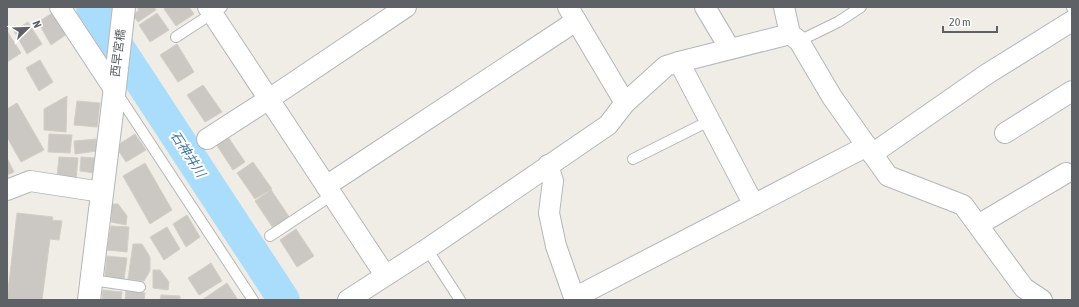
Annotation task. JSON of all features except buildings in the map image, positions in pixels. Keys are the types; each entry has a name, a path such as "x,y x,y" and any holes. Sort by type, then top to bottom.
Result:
{"street":[{"path":"60,7 114,89"},
{"path":"207,139 406,7"},
{"path":"705,7 730,49"},
{"path":"784,7 794,38 832,97 888,176 963,205 1024,288 1042,300"},
{"path":"214,9 269,99 385,275"},
{"name":"西早宮橋","path":"91,290 114,104 114,89 123,12"},
{"path":"329,191 572,14 625,103"},
{"path":"548,165 553,181 549,213 556,246 575,299 754,205 869,150 1072,21"},
{"path":"348,300 427,249 608,125 625,103 666,66 730,49 794,38"},
{"path":"679,62 754,205"},
{"path":"1005,133 1072,91"},
{"path":"978,225 1066,173"},
{"path":"7,190 30,181 102,192"}],"lane":[{"path":"794,38 838,22 862,7"},
{"path":"176,37 214,9"},
{"path":"114,89 253,300"},
{"path":"633,159 709,121"},
{"path":"270,236 329,191"},
{"path":"427,249 460,300"},
{"path":"91,290 140,287"}],"waterway":[{"name":"石神井川","path":"92,7 284,300"}]}
